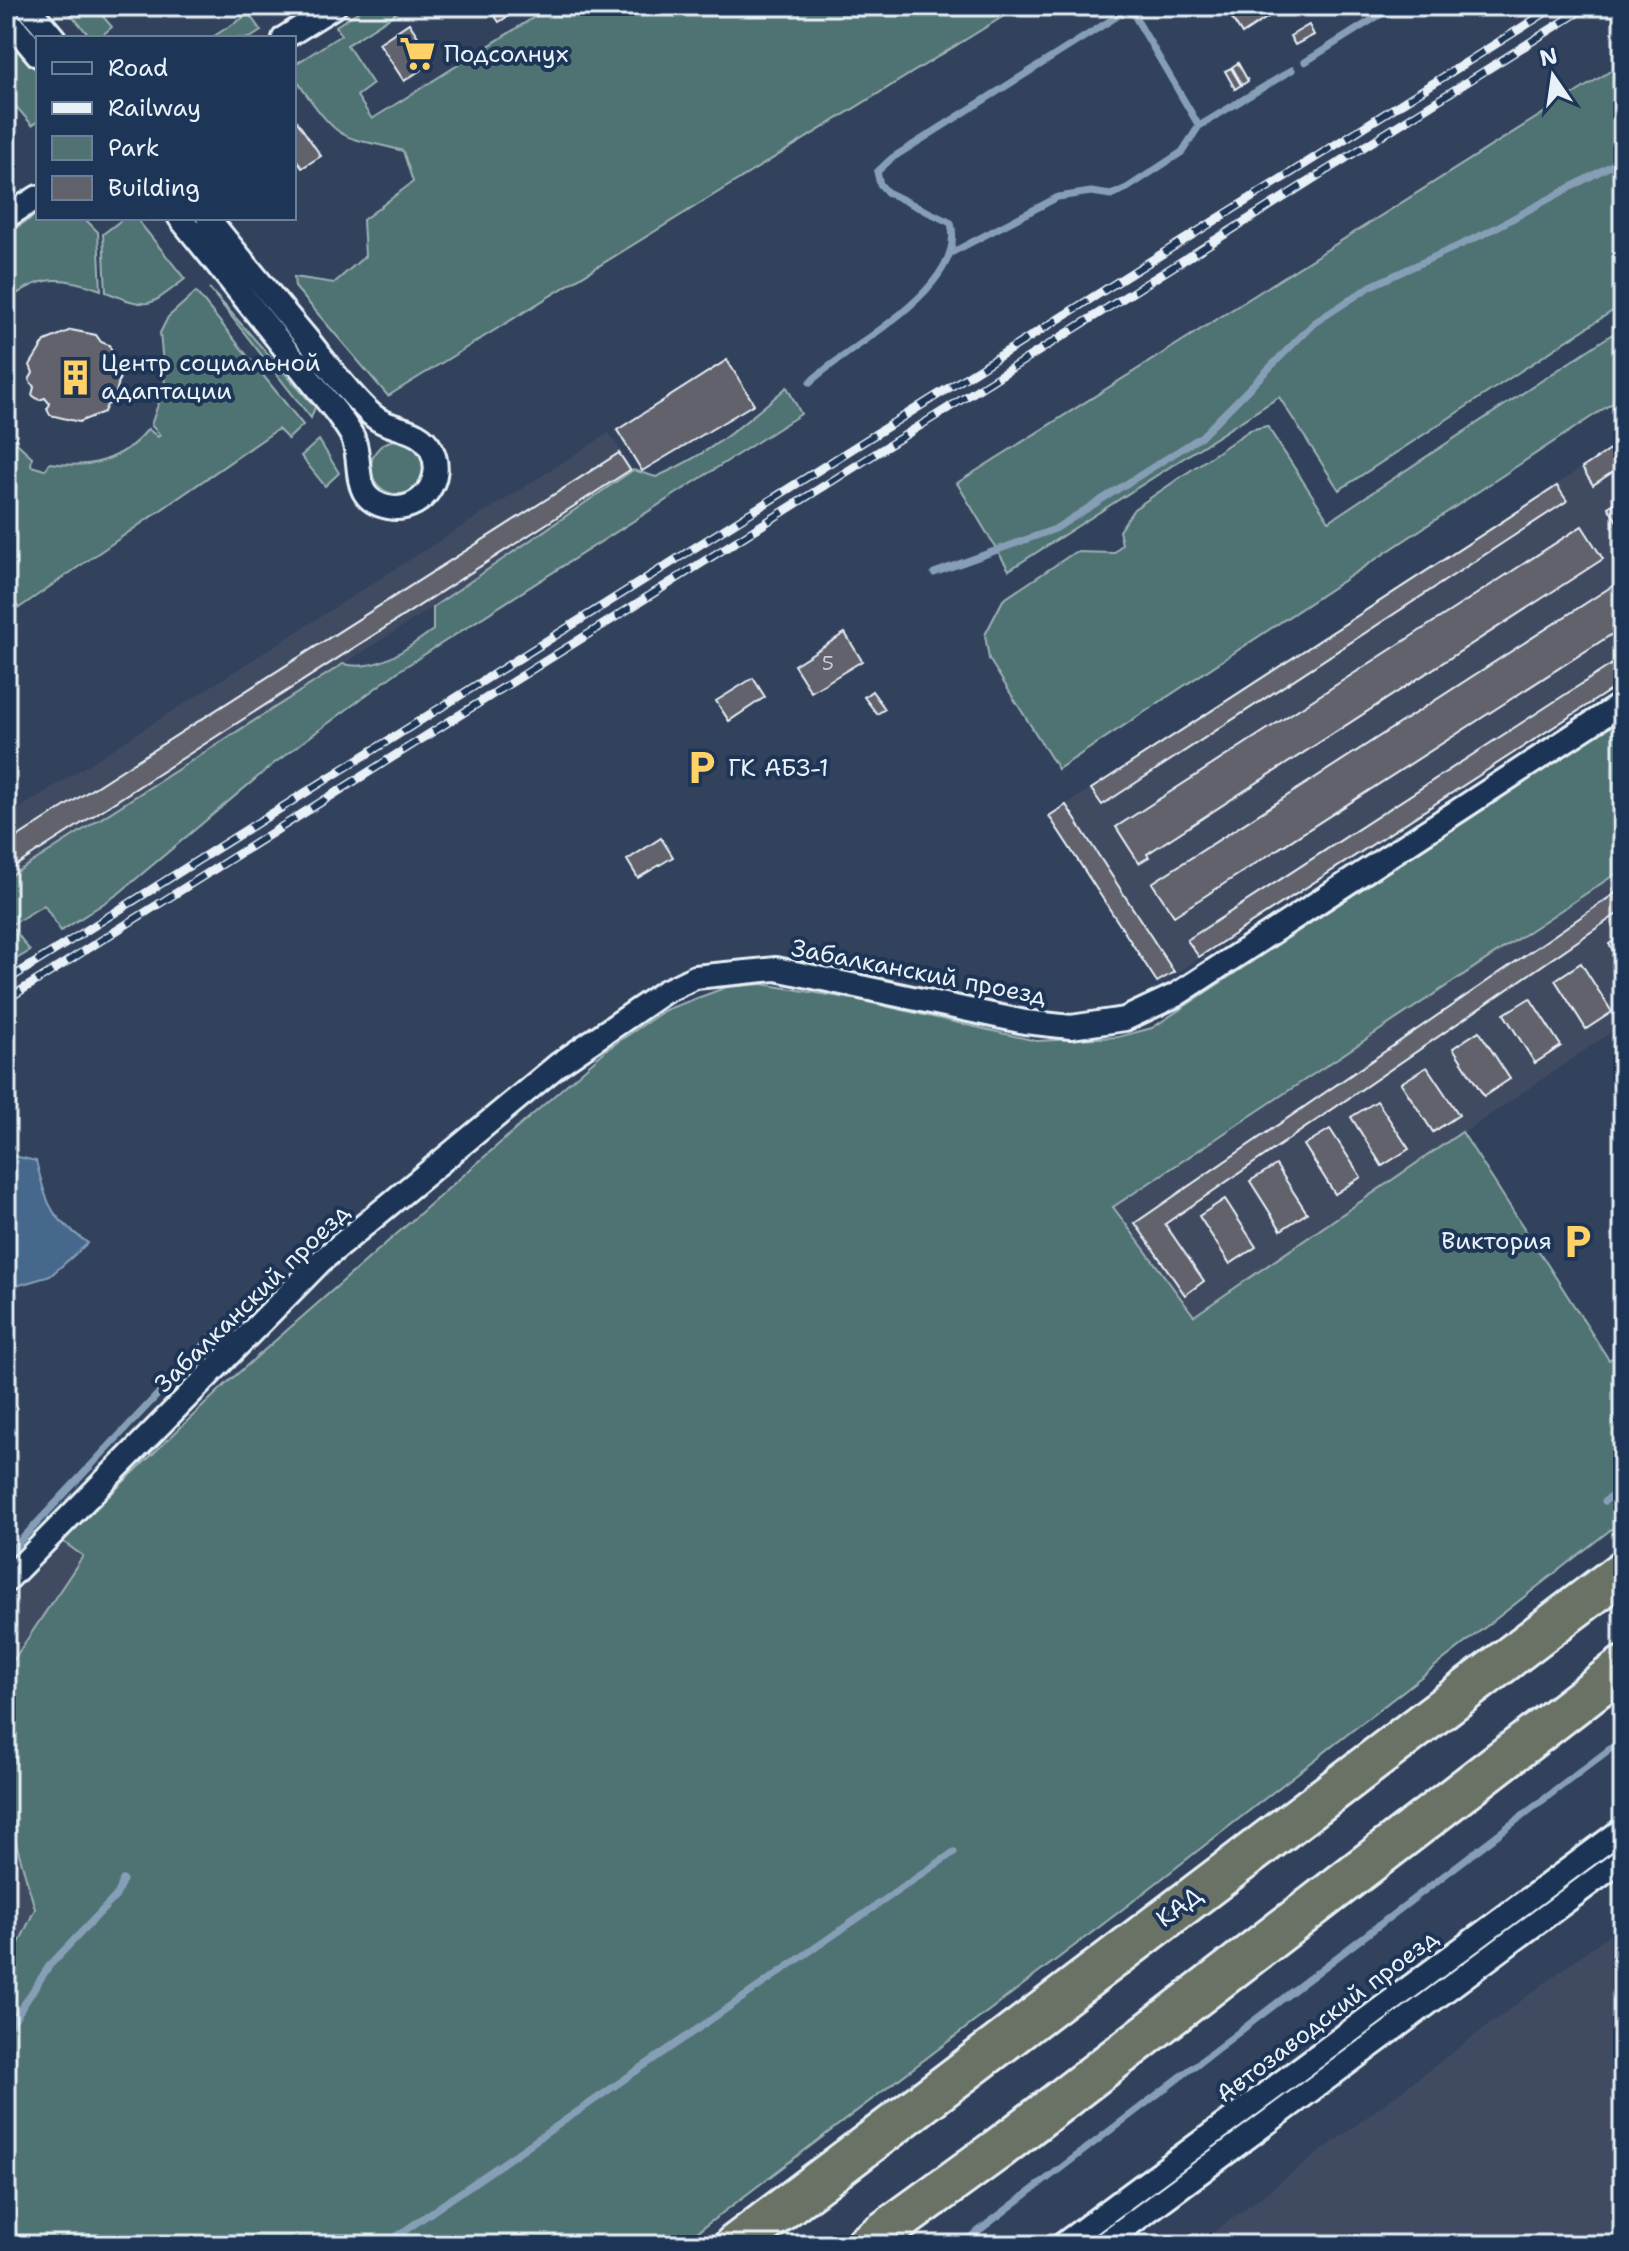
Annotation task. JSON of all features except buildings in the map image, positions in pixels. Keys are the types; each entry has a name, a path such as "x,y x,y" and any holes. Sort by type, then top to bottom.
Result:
{"highway":[{"name":"КАД","path":"735,2245 1623,1571"},
{"path":"866,2245 998,2149 1623,1667"}],"street":[{"path":"27,6 52,36"},
{"path":"287,36 335,6"},
{"path":"6,17 36,53"},
{"path":"6,217 36,198"},
{"path":"182,220 337,413 353,438 356,471 365,493 384,507 408,507 418,502 433,483 436,471 430,447 411,431 392,428 354,398 210,220"},
{"name":"Забалканский проезд","path":"6,1581 321,1261 559,1064 664,992 695,977 776,969 1025,1022 1071,1027 1125,1019 1176,995 1623,703"},
{"name":"Автозаводский проезд","path":"1062,2245 1623,1829"},
{"name":"Автозаводский проезд","path":"1102,2245 1623,1859"}],"shaded area":[{"path":"609,433 633,470 433,607 6,879 6,817"},
{"path":"1623,441 1623,682 1158,985 1049,816"},
{"path":"1623,869 1623,1024 1194,1317 1113,1207"},
{"path":"6,1154 36,1161 57,1217 88,1243 50,1276 6,1289"},
{"path":"62,1541 83,1556 6,1671 6,1603"},
{"path":"6,1808 35,1909 6,1971"},
{"path":"1623,1924 1623,2245 1197,2245"}],"green space":[{"path":"64,6 94,6 112,27 101,36 89,36"},
{"path":"367,6 407,6 347,45 373,84 357,96 372,119 552,6 1020,6 388,396 295,287 294,277 334,283 365,256 363,220 413,182 403,151 341,133 321,114 296,77 296,64 341,35 336,26"},
{"path":"249,14 261,31 253,36 214,36"},
{"path":"6,34 36,70 36,122 32,125 6,95"},
{"path":"1623,63 1623,304 1339,490 1279,397 1009,570 957,483"},
{"path":"36,215 36,220 86,220 98,232 101,290 74,282 52,280 30,286 6,302 6,234"},
{"path":"121,220 138,220 185,279 148,303 132,302 106,292 103,234"},
{"path":"209,288 315,407 311,418"},
{"path":"196,292 303,425 288,439 278,429 19,608 6,591 6,433 32,457 31,466 45,470 50,463 79,465 104,460 127,449 148,429 158,437 160,435 151,425 165,384 160,333 168,317"},
{"path":"1623,327 1623,396 1058,769 989,659 985,635 1003,600 1075,552 1114,553 1122,544 1119,531 1134,509 1250,430 1267,426 1329,521"},
{"path":"787,387 801,414 400,670 272,765 118,894 61,931 44,905 11,925 30,951 6,965 6,879 343,664 369,665 402,652 433,630 433,607 633,470 656,477 710,448"},
{"path":"319,440 339,473 325,486 301,456"},
{"path":"398,440 417,448 425,467 417,486 398,494 379,486 371,467 379,448"},
{"path":"1623,721 1623,869 1113,1207 1194,1316 1462,1132 1609,1360 1623,1350 1623,1520 1119,1912 680,2245 6,2245 6,1971 35,1909 6,1808 6,1671 83,1556 62,1541 227,1383 606,1050 665,1010 727,987 762,984 859,1000 1036,1041 1118,1037 1152,1028 1611,724"}],"waterway":[{"path":"1305,62 1394,6"},
{"path":"810,382 902,313 924,292 942,270 951,247 951,223 887,192 880,184 877,172 892,158 1127,10 1134,15 1199,126"},
{"path":"951,253 1058,197 1091,192 1111,195 1127,188 1182,152 1199,126 1292,70"},
{"path":"934,573 1055,529 1202,436 1314,323 1371,286 1486,233 1623,159"},
{"path":"6,1556 221,1327"},
{"path":"1605,1501 1623,1487"},
{"path":"960,2245 1623,1739"},
{"path":"384,2245 954,1852"},
{"path":"6,2032 49,1966 116,1896 123,1880"}],"railway":[{"path":"6,981 1556,6"},
{"path":"6,1000 1588,6"}],"place":[{"name":"Подсолнух","path":"418,54"},
{"name":"Центр социальной адаптации","path":"75,377"},
{"name":"ГК АБЗ-1","path":"702,768"},
{"name":"Виктория","path":"1578,1241"}]}
